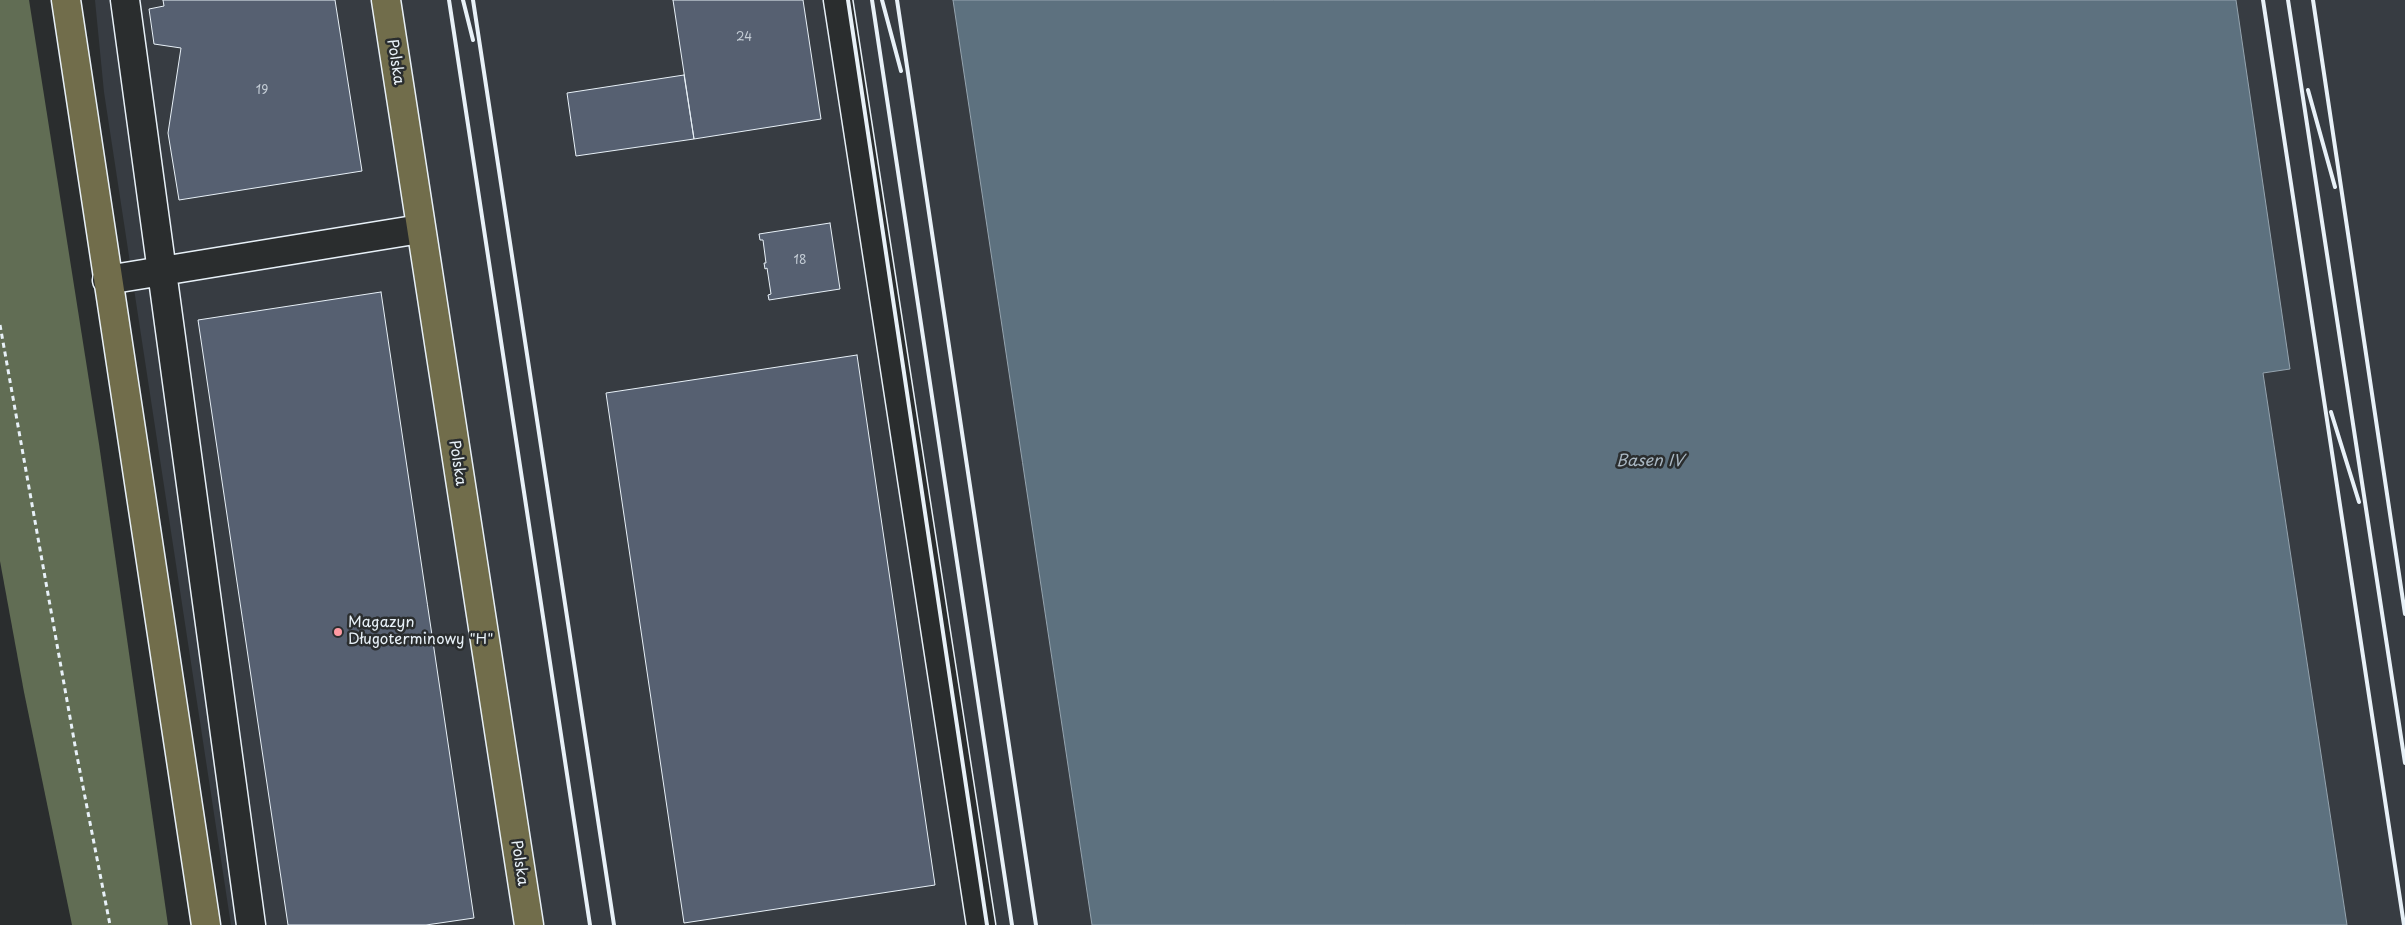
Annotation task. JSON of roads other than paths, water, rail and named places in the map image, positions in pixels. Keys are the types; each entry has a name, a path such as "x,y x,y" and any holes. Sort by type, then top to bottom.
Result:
{"highway":[{"path":"66,0 206,925"},
{"name":"Polska","path":"386,0 529,925"}],"lane":[{"path":"125,0 251,925"},
{"path":"838,0 981,925"},
{"path":"107,280 420,229"}],"water":[{"name":"Basen IV","path":"953,0 2236,0 2290,369 2263,373 2347,925 1092,925"}],"railway":[{"path":"449,0 590,925"},
{"path":"463,0 473,40"},
{"path":"473,0 614,925"},
{"path":"848,0 987,925"},
{"path":"872,0 1012,925"},
{"path":"882,0 901,71"},
{"path":"897,0 1036,925"},
{"path":"2263,0 2404,925"},
{"path":"2288,0 2405,763"},
{"path":"2313,0 2405,614"},
{"path":"2308,90 2335,187"},
{"path":"2331,412 2359,502"}],"place":[{"name":"Magazyn Długoterminowy \"H\"","path":"338,632"}]}
